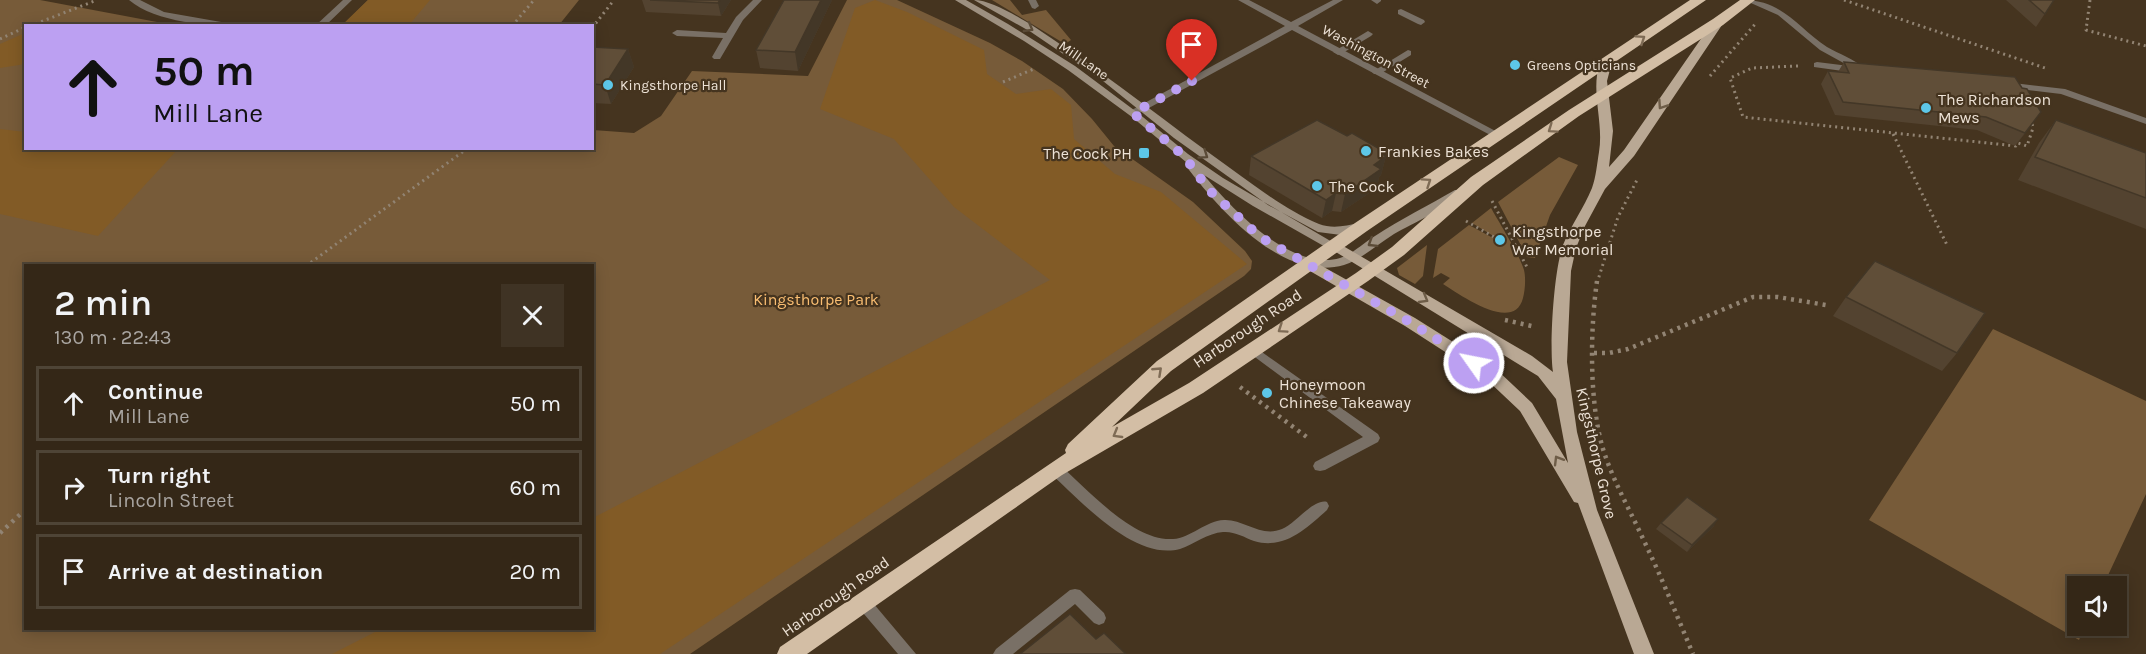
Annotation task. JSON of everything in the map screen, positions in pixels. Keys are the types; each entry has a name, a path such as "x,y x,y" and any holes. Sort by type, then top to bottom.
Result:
{"highway":[{"name":"Harborough Road","path":"1054,470 1164,366 1333,246 1699,0"},
{"name":"Harborough Road","path":"788,654 1054,470 1196,388 1373,270 1398,251 1477,181 1748,0"}],"main road":[{"name":"Kingsthorpe Grove","path":"1644,654 1588,510 1563,397 1559,362 1564,271 1569,248 1578,225 1599,187 1629,153 1718,22"},
{"name":"Kingsthorpe Grove","path":"1599,187 1607,130 1601,97 1601,75 1606,62"},
{"path":"1333,246 1527,360 1544,372 1563,397"},
{"path":"1308,264 1459,353 1490,373 1511,391 1526,407 1588,510"}],"street":[{"path":"133,0 162,14 227,24"},
{"path":"321,24 348,0"},
{"path":"717,57 739,19 758,0"},
{"name":"Mill Lane","path":"959,0 1026,39 1138,111 1184,156 1209,190 1234,215 1269,243 1308,264"},
{"path":"978,0 1034,30 1106,79 1138,111 1178,136 1272,203 1318,228 1341,231 1361,227"},
{"name":"Washington Street","path":"1242,0 1498,135"},
{"path":"1138,111 1339,0"},
{"path":"1748,0 1771,9 1795,23 1823,48 1862,70"},
{"path":"1401,12 1421,22"},
{"path":"677,33 729,36"},
{"path":"1338,52 1368,34"},
{"path":"1377,72 1408,53"},
{"path":"1817,65 1874,71"},
{"path":"2000,85 2062,91 2146,121"},
{"name":"Mill Lane","path":"1184,156 1296,226 1333,246"},
{"path":"1308,264 1329,264 1351,256 1477,181"},
{"path":"1252,349 1373,438 1320,466"},
{"path":"1054,470 1120,525 1143,539 1160,544 1173,545 1216,527 1227,525 1258,536 1283,537 1293,532 1322,506"},
{"path":"1001,654 1075,595 1099,618"},
{"path":"863,602 908,654"}],"path":[{"path":"35,24 98,0"},
{"path":"514,24 534,0"},
{"path":"594,26 615,0"},
{"path":"1844,0 2045,69"},
{"path":"2090,0 2086,30 2146,46"},
{"path":"1707,78 1753,25 1771,9"},
{"path":"0,39 24,28"},
{"path":"1817,65 1770,67 1733,74 1730,78 1743,117 2016,146 2018,143 2027,146 2033,128 2031,119 2011,86"},
{"path":"1003,82 1037,68"},
{"path":"1892,133 1947,245"},
{"path":"309,264 465,150"},
{"path":"1641,173 1618,217 1597,280 1594,301 1593,396 1604,448 1622,496 1645,542 1693,654"},
{"path":"1492,201 1528,270"},
{"path":"1466,221 1494,237"},
{"path":"1594,353 1605,356 1631,347 1754,296 1826,305"},
{"path":"1235,383 1308,438"},
{"path":"0,533 24,511"}],"green space":[{"name":"Kingsthorpe Park","path":"0,0 40,0 168,24 24,24 24,150 594,150 594,130 634,133 661,116 692,71 808,76 847,0 897,0 990,43 1022,61 1063,89 1114,146 1193,202 1245,251 1252,261 1251,269 1244,276 690,654 0,654"},
{"path":"368,0 579,0 560,24 344,24"},
{"path":"992,0 1010,0 1022,15 1046,10 1071,40 1065,44"},
{"path":"1559,157 1578,165 1550,215 1535,258 1527,257 1498,202"},
{"path":"1491,208 1525,273 1523,298 1518,308 1509,312 1498,312 1473,302 1443,284 1450,278 1441,273 1433,278 1438,249 1469,225 1495,237 1472,223"},
{"path":"1427,245 1423,276 1415,284 1399,275 1397,268"},
{"path":"1993,329 2146,401 2146,494 2108,576 2067,576 2067,633 1869,520"}],"shaded area":[{"path":"368,0 430,0 410,24 343,24"},
{"path":"875,0 907,12 984,50 987,74 1016,94 1051,89 1071,105 1074,139 1115,174 1161,192 1247,264 660,654 332,654 379,630 594,630 594,517 1050,280 954,207 894,139 820,109 855,8"},
{"path":"24,33 24,64 0,68 0,44"},
{"path":"0,129 24,132 24,150 177,150 98,236 0,214"}],"building":[{"path":"650,0 720,0 718,3"},
{"path":"784,0 821,0 795,52 756,50"},
{"path":"2029,0 2054,0 2045,14"},
{"path":"594,47 628,49 605,85 594,84"},
{"path":"1844,62 2015,77 2022,88 2027,89 2041,112 2025,133 1986,117 1843,102 1828,71 1849,73"},
{"path":"1317,120 1347,136 1352,133 1385,152 1382,154 1386,156 1374,165 1381,169 1345,194 1336,193 1326,200 1251,156"},
{"path":"2056,120 2146,153 2146,198 2035,157"},
{"path":"1875,261 1985,313 1957,353 1846,297"},
{"path":"1687,497 1718,519 1692,545 1661,523"},
{"path":"1070,614 1096,639 1104,633 1126,654 1020,654"}],"place":[{"name":"Greens Opticians","path":"1515,65"},
{"name":"Kingsthorpe Hall","path":"608,85"},
{"name":"The Richardson Mews","path":"1926,108"},
{"name":"Frankies Bakes","path":"1366,151"},
{"name":"The Cock PH","path":"1144,153"},
{"name":"The Cock","path":"1317,186"},
{"name":"Kingsthorpe War Memorial","path":"1500,240"},
{"name":"Honeymoon Chinese Takeaway","path":"1267,393"}],"route":[{"path":"1192,81 1133,113 1184,156 1209,190 1260,237 1410,322 1474,363"}]}
